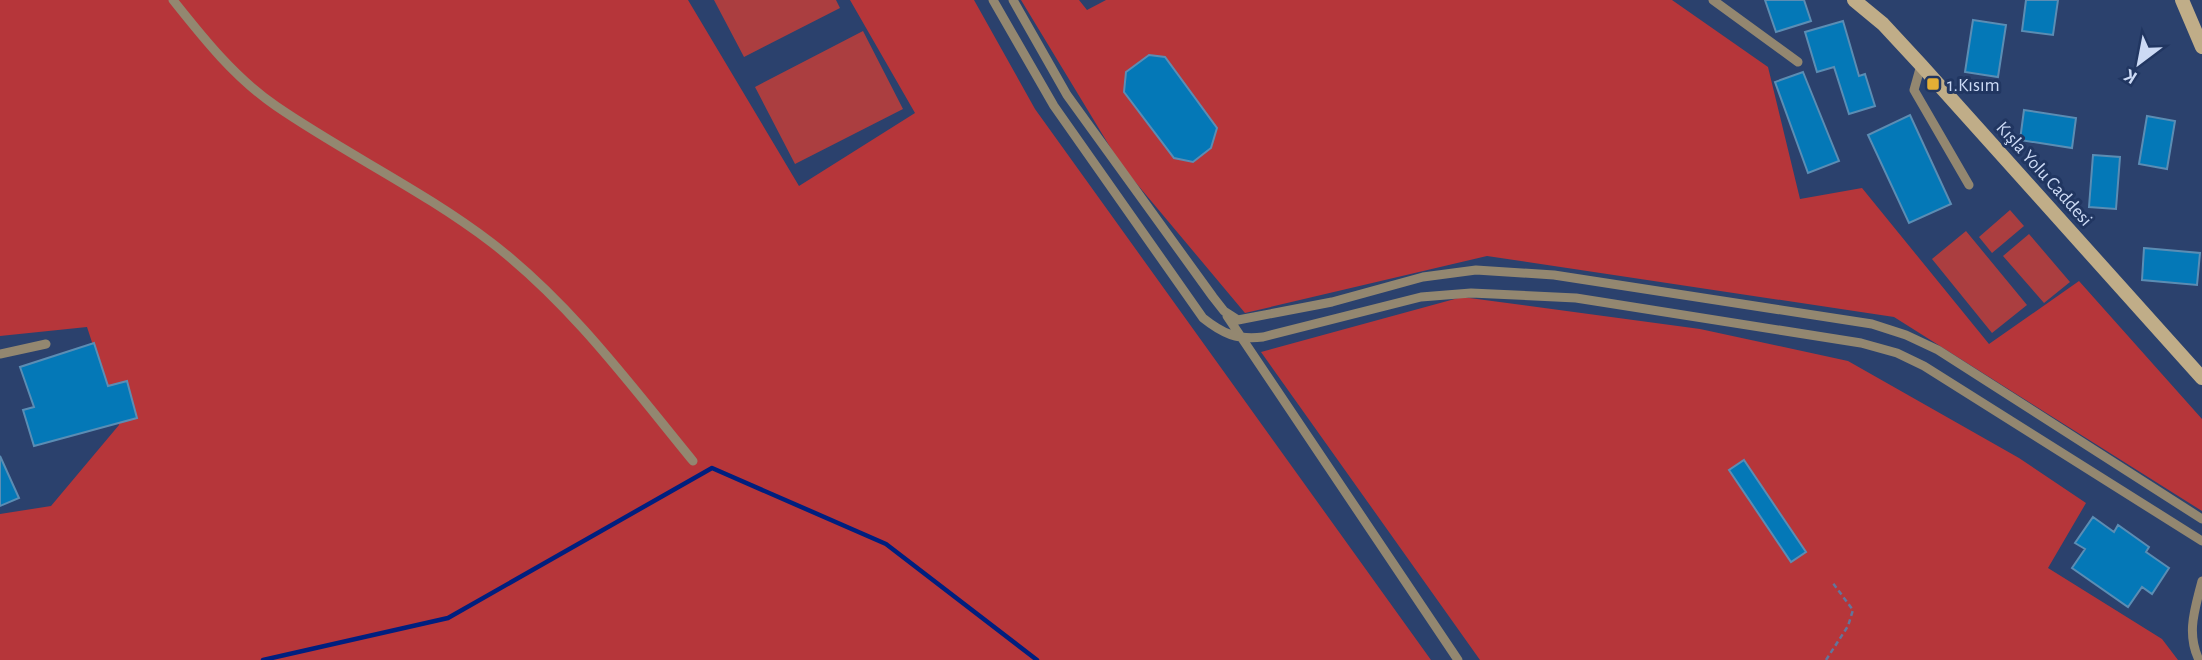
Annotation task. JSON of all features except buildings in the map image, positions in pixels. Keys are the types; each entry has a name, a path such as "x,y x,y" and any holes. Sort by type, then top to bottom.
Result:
{"street":[{"name":"Kışla Yolu Caddesi","path":"1854,0 1882,24 1921,65 2202,378"},
{"path":"2182,0 2202,47"}],"lane":[{"path":"173,0 216,55 275,106 409,186 492,243 573,314 694,461"},
{"path":"993,0 1054,106 1203,318 1219,331 1243,339 1421,297 1471,293 1576,298 1861,343 1914,361 2202,541"},
{"path":"1013,0 1067,95 1224,311 1458,660"},
{"path":"1713,0 1798,62"},
{"path":"1921,65 1914,82 1914,90 1969,186"},
{"path":"1224,311 1238,320 1250,319 1423,277 1476,270 1554,275 1872,324 1921,342 2202,519"},
{"path":"1914,361 1921,342"},
{"path":"0,354 46,344"},
{"path":"1972,396 1982,379"},
{"path":"2095,474 2106,458"},
{"path":"2199,660 2192,644 2192,622 2202,581"}],"path":[{"path":"1826,660 1848,626 1853,610 1832,582"}],"shaded area":[{"path":"0,0 688,0 799,186 915,113 850,0 974,0 1035,109 1431,660 0,660 0,514 51,506 119,425 87,327 0,336"},
{"path":"714,0 836,0 840,8 744,57"},
{"path":"1021,0 1079,0 1087,10 1106,0 1672,0 1768,67 1800,199 1862,188 1989,344 2079,281 2202,419 2202,511 1894,317 1487,256 1245,313 1121,165"},
{"path":"863,31 903,109 795,164 755,87"},
{"path":"2010,210 2024,226 1992,253 1979,237"},
{"path":"1966,231 2027,305 1992,333 1932,259"},
{"path":"2029,234 2070,282 2044,303 2003,256"},
{"path":"1462,297 1700,329 1848,361 2019,458 2086,503 2048,568 2162,639 2178,660 1480,660 1261,352"}],"waterway":[{"path":"263,660 448,618 712,468 886,544 1037,660"}],"place":[{"name":"1.Kısım","path":"1933,84"}]}
